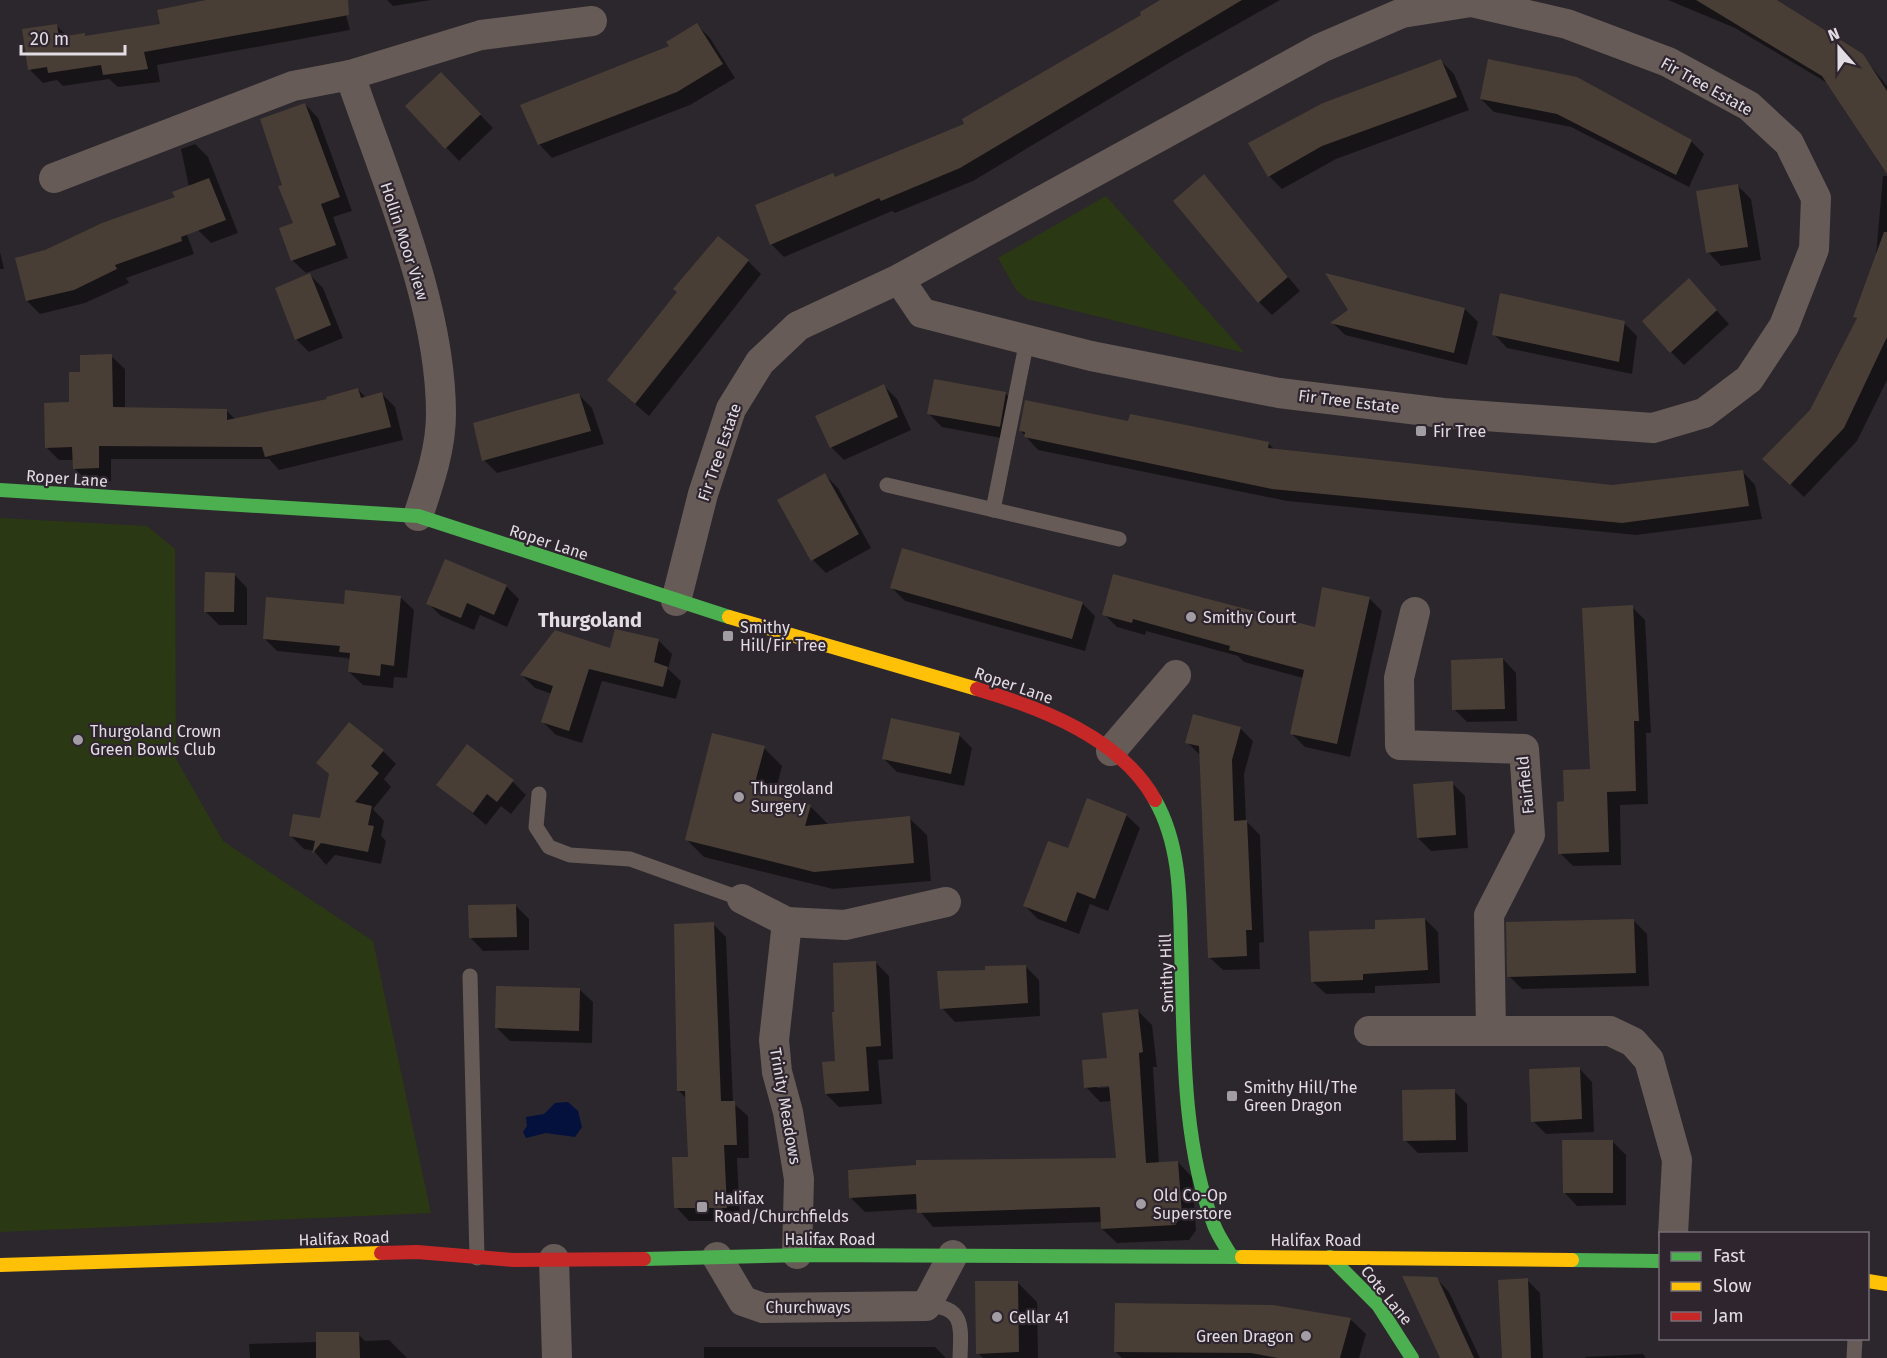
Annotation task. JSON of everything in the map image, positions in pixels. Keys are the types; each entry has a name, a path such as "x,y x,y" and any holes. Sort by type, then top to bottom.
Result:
{"main road":[{"name":"Roper Lane","path":"0,490 418,516 676,601 994,694 1070,724"},
{"name":"Smithy Hill","path":"1070,724 1111,751 1146,783 1162,812 1175,853 1180,918 1186,1086 1198,1167 1222,1244 1232,1257"},
{"name":"Halifax Road","path":"0,1265 417,1252 477,1258 554,1259 797,1254 1659,1261"},
{"name":"Cote Lane","path":"1330,1257 1356,1280 1378,1305 1412,1358"},
{"path":"1869,1281 1887,1284"}],"street":[{"name":"Fir Tree Estate","path":"676,601 703,494 731,409 760,362 798,326 899,279 1321,48 1402,13 1471,2 1567,24 1668,62 1749,106 1789,143 1816,198 1814,249 1784,326 1749,379 1704,413 1653,428 1443,413 1279,393 1091,356 922,314 899,279"},
{"path":"54,178 293,86 350,75 481,34 592,21"},
{"name":"Hollin Moor View","path":"350,75 420,282 436,358 441,415 434,469 418,516"},
{"name":"Fairfield","path":"1415,612 1399,678 1400,745 1524,749 1530,835 1489,915 1491,1031"},
{"path":"1111,751 1176,675"},
{"path":"742,899 787,922 845,925 946,902"},
{"name":"Trinity Meadows","path":"787,922 774,1040 777,1072 788,1112 799,1179 797,1254"},
{"path":"1369,1031 1610,1031 1633,1041 1649,1060 1677,1160 1673,1232"},
{"path":"926,1306 953,1255"},
{"name":"Churchways","path":"717,1257 742,1301 764,1308 926,1306"},
{"path":"554,1259 557,1358"}],"lane":[{"path":"993,510 1027,340"},
{"path":"887,485 1119,540"},
{"path":"539,795 536,827 549,847 570,855 630,859 742,899"},
{"path":"470,976 477,1258"},
{"name":"Churchways","path":"926,1306 941,1305 953,1312 961,1325 960,1358"},
{"path":"1854,1358 1855,1340"}],"green space":[{"path":"1106,196 1245,353 1027,299 1016,290 998,258"},
{"path":"0,518 147,526 175,549 176,759 223,841 373,941 431,1213 0,1232"}],"shaded area":[{"path":"568,1102 578,1111 582,1127 575,1137 546,1133 526,1138 523,1132 527,1126 526,1117 544,1114 555,1103"}],"building":[{"path":"206,0 348,0 349,15 144,52 148,69 103,75 101,65 48,73 47,67 28,70 22,29 57,24 59,37 85,33 85,36 160,24 157,10"},
{"path":"1160,0 1242,0 960,168 881,201 879,198 770,245 755,205 833,173 835,177 964,124 962,119 1141,15 1140,12"},
{"path":"1696,0 1777,0 1863,54 1887,91 1887,174 1822,76"},
{"path":"697,23 723,64 677,92 538,145 520,105 669,46 666,42"},
{"path":"1441,59 1457,97 1322,146 1268,177 1248,143 1323,103"},
{"path":"1488,59 1577,77 1692,140 1676,175 1557,114 1480,99"},
{"path":"441,72 481,114 445,149 405,106"},
{"path":"305,103 340,197 321,204 336,245 291,261 279,228 293,223 278,186 282,185 260,119"},
{"path":"1204,174 1288,277 1258,303 1173,201"},
{"path":"209,178 226,220 181,237 182,241 115,265 117,269 74,290 26,301 15,258 45,250 102,223 175,197 172,192"},
{"path":"1738,184 1748,247 1706,253 1696,191"},
{"path":"1884,232 1887,232 1887,337 1844,428 1790,485 1762,459 1810,410 1857,318 1853,317"},
{"path":"718,236 749,260 635,404 607,380 677,292 673,289"},
{"path":"310,273 331,325 295,340 275,288"},
{"path":"1325,273 1465,308 1454,353 1330,323 1348,310"},
{"path":"1689,278 1717,310 1670,353 1642,321"},
{"path":"1500,293 1625,321 1619,362 1492,335"},
{"path":"112,354 113,407 227,409 227,420 327,399 326,397 358,388 361,398 382,392 391,427 265,457 262,447 99,446 99,468 73,469 72,447 45,448 44,403 69,402 69,372 80,372 80,355"},
{"path":"934,379 1006,392 1000,427 927,414"},
{"path":"884,384 898,417 830,448 815,416"},
{"path":"579,393 591,431 482,461 473,423"},
{"path":"1025,400 1128,421 1130,414 1186,425 1269,442 1268,448 1612,485 1743,470 1749,506 1622,523 1272,489 1024,437 1025,432 1019,431"},
{"path":"825,473 859,534 811,561 777,500"},
{"path":"902,548 1083,602 1072,639 890,588"},
{"path":"445,559 507,585 494,615 467,603 461,618 426,604"},
{"path":"205,572 235,573 234,612 204,612"},
{"path":"1113,574 1315,627 1322,587 1370,597 1337,744 1290,734 1304,670 1229,650 1230,646 1133,619 1132,623 1102,615"},
{"path":"345,590 401,596 394,666 381,664 380,676 348,672 350,653 339,652 340,646 263,639 266,597 344,604"},
{"path":"1633,605 1639,721 1634,721 1636,791 1607,792 1609,852 1558,854 1557,802 1564,801 1563,770 1590,769 1582,608"},
{"path":"615,629 659,639 654,662 668,667 663,687 589,669 569,731 541,722 553,686 520,675 555,630 610,648"},
{"path":"1503,658 1505,709 1452,710 1451,660"},
{"path":"1193,714 1241,727 1232,760 1234,821 1247,820 1252,930 1246,930 1247,956 1208,958 1199,746 1185,743"},
{"path":"891,718 960,733 951,774 882,759"},
{"path":"349,722 384,750 371,766 379,773 355,802 372,806 368,825 374,826 368,852 321,843 312,854 315,841 289,836 293,814 320,818 329,774 316,763"},
{"name":"Thurgoland Surgery","path":"712,733 765,746 753,790 811,805 805,826 910,816 914,863 814,872 685,840"},
{"path":"467,744 514,780 497,802 487,794 473,813 436,785"},
{"path":"1453,781 1456,835 1417,838 1413,784"},
{"path":"1087,798 1127,814 1095,899 1077,892 1066,922 1023,906 1048,841 1068,848"},
{"path":"516,904 517,937 469,938 468,905"},
{"path":"1425,918 1428,970 1363,974 1363,980 1311,982 1309,931 1375,929 1375,920"},
{"path":"1634,919 1636,973 1507,977 1506,922"},
{"path":"714,922 721,1101 735,1101 737,1145 724,1145 727,1208 674,1208 672,1157 688,1157 685,1091 677,1091 674,924"},
{"path":"876,961 881,1046 866,1047 869,1091 825,1094 822,1062 835,1061 832,1012 834,1012 833,963"},
{"path":"1026,965 1028,1003 940,1009 937,971 985,970 985,966"},
{"path":"496,986 580,988 579,1031 495,1028"},
{"path":"1138,1009 1143,1052 1139,1053 1146,1163 1178,1161 1182,1215 1175,1225 1101,1229 1100,1207 917,1213 916,1194 849,1198 848,1170 916,1165 916,1160 1116,1158 1109,1086 1084,1088 1082,1060 1107,1058 1102,1013"},
{"path":"1580,1067 1582,1119 1531,1122 1529,1069"},
{"path":"1455,1089 1456,1140 1403,1141 1402,1090"},
{"path":"1562,1140 1613,1140 1613,1193 1563,1193"},
{"path":"1402,1276 1437,1277 1474,1358 1440,1358"},
{"path":"1528,1278 1531,1358 1502,1358 1498,1280"},
{"name":"Cellar 41","path":"975,1281 1018,1281 1019,1352 976,1354"},
{"path":"1115,1303 1273,1305 1351,1318 1340,1358 1278,1358 1251,1353 1114,1352"},
{"path":"316,1332 359,1332 360,1358 316,1358"}],"traffic: fast":[{"path":"0,490 418,516 729,617"},
{"path":"1155,800 1169,834 1177,871 1186,1088 1195,1159 1214,1225 1232,1257"},
{"path":"644,1259 804,1255 1242,1257"},
{"path":"1330,1257 1378,1305 1412,1358"},
{"path":"1572,1260 1659,1261"}],"traffic: slow":[{"path":"729,617 977,689"},
{"path":"0,1265 381,1253"},
{"path":"1242,1257 1572,1260"},
{"path":"1869,1281 1887,1284"}],"traffic: jam":[{"path":"977,689 1027,706 1077,728 1122,759 1140,778 1155,800"},
{"path":"381,1253 417,1252 513,1260 644,1259"}],"place":[{"name":"Fir Tree","path":"1421,431"},
{"name":"Smithy Court","path":"1191,617"},
{"name":"Smithy Hill/Fir Tree","path":"728,636"},
{"name":"Thurgoland Crown Green Bowls Club","path":"78,740"},
{"name":"Thurgoland Surgery","path":"739,797"},
{"name":"Smithy Hill/The Green Dragon","path":"1232,1096"},
{"name":"Old Co-Op Superstore","path":"1141,1204"},
{"name":"Halifax Road/Churchfields","path":"702,1207"},
{"name":"Cellar 41","path":"997,1317"},
{"name":"Green Dragon","path":"1306,1336"}],"district":[{"name":"Thurgoland","path":"590,620"}]}
